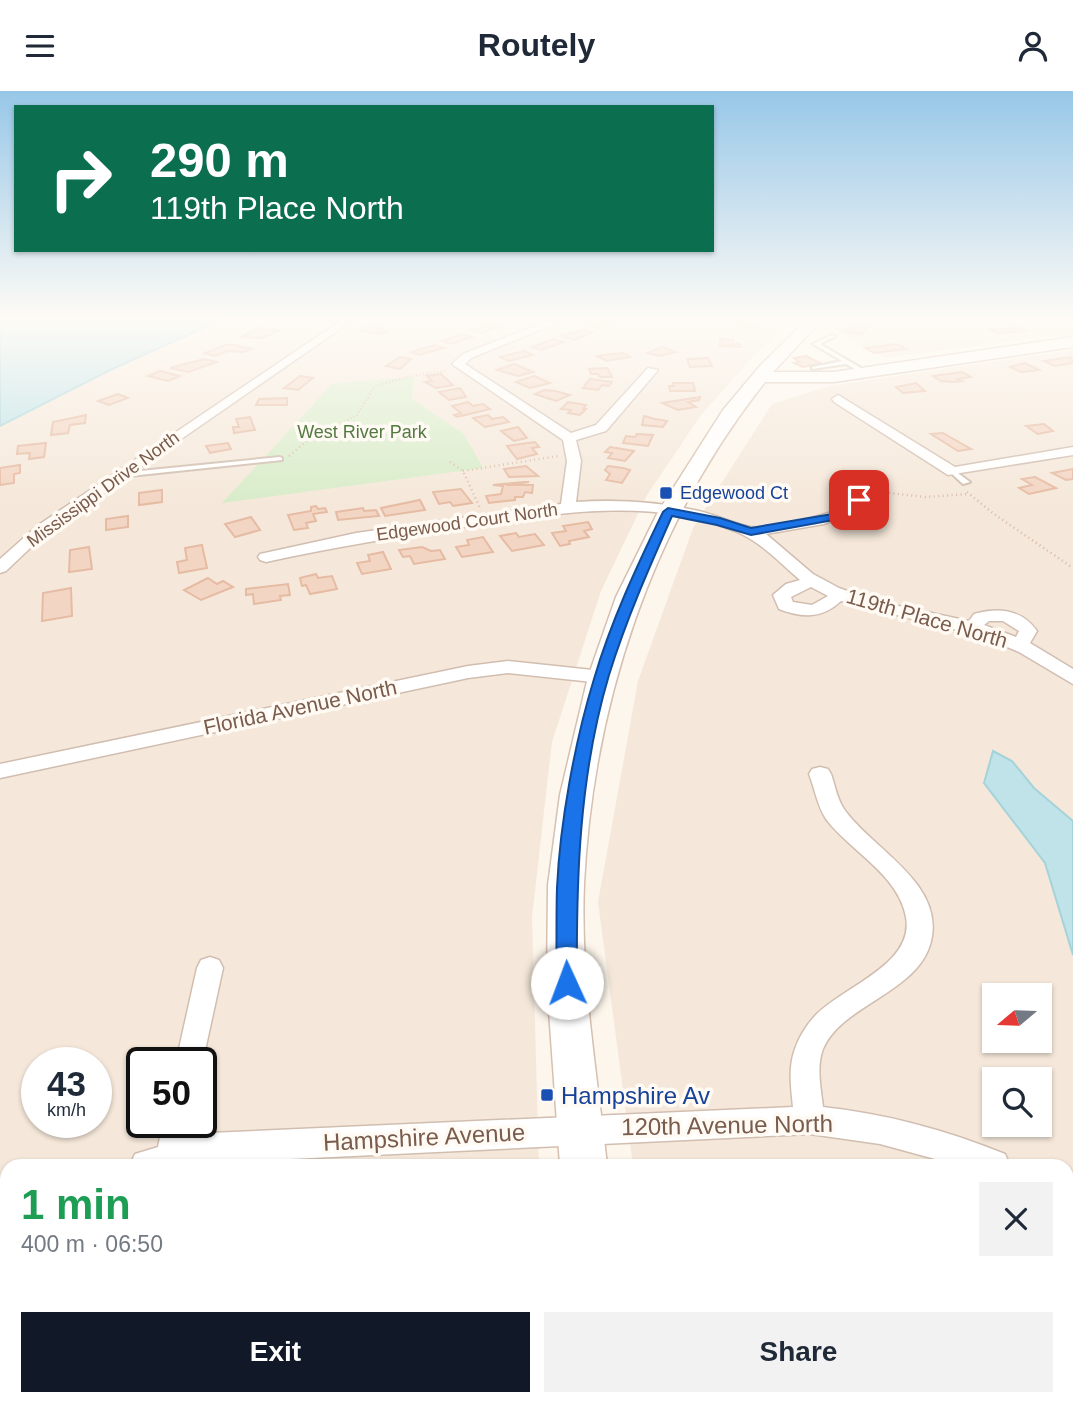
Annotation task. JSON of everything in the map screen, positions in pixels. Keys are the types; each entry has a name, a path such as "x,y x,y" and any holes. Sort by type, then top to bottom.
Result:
{"main road":[{"path":"581,1147 567,983 566,885 579,784 602,677 629,597 668,512 724,422 757,381"}],"street":[{"name":"Mississippi Drive North","path":"0,568 42,529 258,381"},
{"path":"481,381 569,438 574,454 568,507"},
{"path":"569,438 601,428 642,381"},
{"path":"838,399 953,472 1073,451"},
{"path":"751,532 835,516 856,507 858,491 845,479"},
{"name":"Edgewood Court North","path":"266,557 343,540 568,507 617,504 668,512"},
{"name":"119th Place North","path":"668,512 720,522 751,532 775,548 813,581 839,594 893,611 974,628 979,618 1004,614 1021,621 1028,631 1020,645 1073,678"},
{"path":"813,581 792,587 782,595 785,605 799,612 817,611 829,605 839,594"},
{"name":"Florida Avenue North","path":"0,771 468,672 508,667 602,677"},
{"path":"810,1120 805,1072 813,1040 835,1014 907,963 919,943 919,919 910,894 892,871 834,813 820,774"},
{"path":"193,1047 210,968"},
{"name":"120th Avenue North","path":"581,1147 810,1120 863,1125 915,1137 977,1159"},
{"path":"160,1159 170,1138"},
{"name":"Hampshire Avenue","path":"170,1159 209,1148 581,1147"}],"lane":[{"path":"120,475 280,459"},
{"path":"953,472 966,482"}],"path":[{"path":"280,459 287,458 296,447 311,437 357,415 375,386 392,381"},
{"path":"463,471 574,454"},
{"path":"450,463 463,471 486,520"},
{"path":"858,491 925,497 970,494"}],"shaded area":[{"path":"88,381 731,381 701,415 647,495 601,591 552,742 532,917 539,1159 0,1159 0,426"},
{"path":"861,381 1073,381 1073,1159 632,1159 598,902 638,681 693,528 772,404 829,386"}],"green space":[{"name":"West River Park","path":"414,381 412,399 464,434 483,468 222,503 332,384"}],"water":[{"path":"0,381 88,381 0,426"},
{"path":"993,751 1012,761 1034,788 1073,821 1073,955 1045,863 984,783"}],"building":[{"path":"293,381 309,381 298,390 284,388"},
{"path":"449,381 453,385 436,388 425,382"},
{"path":"546,381 550,383 530,388 516,382"},
{"path":"588,381 612,382 609,386 602,385 598,390 583,388"},
{"path":"673,383 693,383 695,391 670,391 669,386 674,386"},
{"path":"916,383 925,391 903,393 896,387"},
{"path":"460,388 466,397 449,400 439,392"},
{"path":"544,390 570,395 556,401 535,394"},
{"path":"118,394 128,398 109,405 98,401"},
{"path":"700,397 699,400 688,402 696,407 678,410 662,403"},
{"path":"287,398 287,405 256,405 259,399"},
{"path":"468,402 473,406 483,404 490,409 457,417 454,415 461,413 452,406"},
{"path":"568,402 586,405 583,409 586,409 580,415 568,413 571,410 561,409"},
{"path":"86,415 85,423 70,425 68,433 51,435 53,422"},
{"path":"488,415 492,419 503,417 509,422 485,427 473,418"},
{"path":"644,416 667,421 663,427 642,425"},
{"path":"250,417 255,430 234,433 233,427 239,427 236,419"},
{"path":"1044,424 1053,431 1038,434 1026,426"},
{"path":"518,427 527,438 514,441 501,431"},
{"path":"943,433 971,449 958,451 931,434"},
{"path":"637,434 653,435 648,446 623,443 626,436 635,437"},
{"path":"535,442 539,447 532,448 537,454 517,459 507,446"},
{"path":"46,443 44,457 29,459 30,453 17,454 18,446"},
{"path":"228,443 231,449 210,453 206,446"},
{"path":"610,447 634,451 625,461 608,458 612,453 605,452"},
{"path":"20,465 20,473 14,474 14,483 0,485 0,468"},
{"path":"526,466 538,476 509,477 504,469"},
{"path":"608,466 630,470 622,483 606,480 610,474 605,470"},
{"path":"1073,469 1073,479 1066,480 1052,473"},
{"path":"1035,477 1056,488 1029,494 1019,488 1032,485 1022,479"},
{"path":"529,482 506,485 533,485 532,493 525,492 523,497 515,497 515,500 489,503 486,496 501,494 503,486 493,485"},
{"path":"461,489 472,503 453,506 450,502 439,504 433,492"},
{"path":"162,490 162,502 139,505 139,493"},
{"path":"420,500 425,510 385,516 381,508"},
{"path":"316,506 318,509 325,508 327,512 313,514 316,521 306,523 308,528 294,530 288,515 311,511 311,507"},
{"path":"363,508 364,511 376,510 379,516 338,520 336,512"},
{"path":"128,516 128,527 106,530 106,519"},
{"path":"251,517 260,530 235,537 225,524"},
{"path":"588,522 592,529 584,531 589,537 569,541 570,544 560,546 552,533 566,531 563,526"},
{"path":"516,533 519,537 535,534 544,545 512,551 500,536"},
{"path":"483,537 493,552 462,557 456,547 469,545 467,540"},
{"path":"202,545 207,568 179,573 177,562 187,560 185,548"},
{"path":"89,547 92,569 69,572 70,550"},
{"path":"422,547 431,551 440,550 445,559 414,564 410,556 403,557 399,550"},
{"path":"383,552 391,569 362,574 357,563 370,561 368,555"},
{"path":"316,574 318,578 332,576 337,589 310,594 306,585 302,586 300,578"},
{"path":"208,578 217,584 223,581 233,587 201,600 184,590"},
{"path":"288,584 290,595 280,596 281,600 254,604 253,594 246,595 246,589"},
{"path":"71,588 72,616 42,621 43,593"}],"place":[{"name":"Edgewood Ct","path":"666,493"},
{"name":"Hampshire Av","path":"547,1095"}],"route":[{"path":"567,983 566,885 577,796 591,719 629,597 668,512 720,522 751,532 835,516 856,507 859,500"}]}
